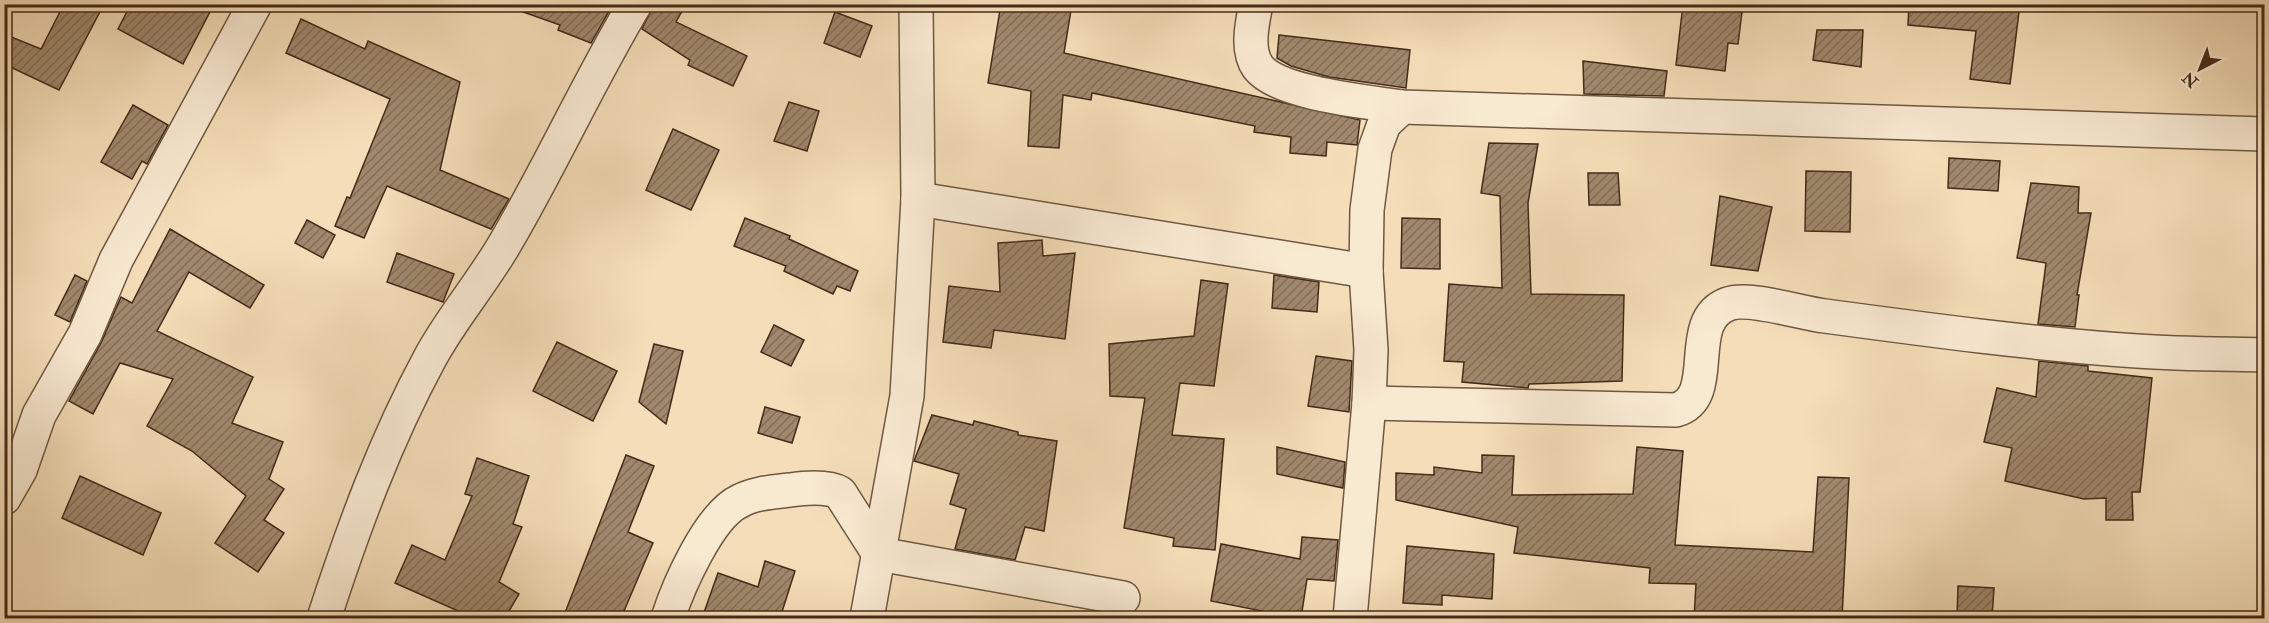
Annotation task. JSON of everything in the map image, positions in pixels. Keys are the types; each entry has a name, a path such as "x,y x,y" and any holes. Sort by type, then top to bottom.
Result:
{"street":[{"path":"4,498 20,470 39,415 85,334 116,260 255,4"},
{"path":"324,618 354,526 401,415 426,365 485,279 509,238 602,59 635,4"},
{"path":"867,618 907,396 918,199 916,4"},
{"path":"1256,4 1251,31 1253,55 1258,66 1266,75 1286,85 1332,96 1402,107 2265,134"},
{"path":"1359,618 1371,350 1366,271 1366,210 1375,149 1384,124 1402,107"},
{"path":"918,199 1366,271"},
{"path":"1369,403 1676,410 1686,407 1697,392 1705,331 1709,320 1718,309 1743,300 1794,312 1945,332 2138,351 2265,355"},
{"path":"668,618 702,544 721,515 739,501 762,494 799,489 835,490 845,500 879,554 1123,598"}],"building":[{"path":"64,4 104,4 59,90 4,64 4,34 41,49"},
{"path":"131,4 214,4 183,64 118,29"},
{"path":"513,4 613,4 591,43 558,30 560,25 512,8"},
{"path":"654,4 686,4 676,22 747,56 733,86 688,65 690,60 642,29"},
{"path":"1001,4 1072,4 1064,53 1360,120 1357,145 1327,142 1326,156 1290,153 1291,137 1254,132 1255,126 1092,93 1091,100 1063,95 1059,148 1028,146 1031,91 988,83"},
{"path":"1683,4 1742,12 1738,44 1728,43 1725,71 1676,65"},
{"path":"1909,4 2020,4 2010,84 1970,79 1976,31 1908,25"},
{"path":"835,12 872,26 860,57 824,43"},
{"path":"301,19 365,49 368,41 460,82 440,170 509,199 491,229 387,186 364,238 335,226 347,197 350,198 390,99 286,53"},
{"path":"1817,30 1863,30 1861,67 1813,60"},
{"path":"1279,35 1410,50 1406,88 1329,77 1291,66 1277,58"},
{"path":"1583,61 1667,71 1664,96 1584,94"},
{"path":"789,102 819,111 807,151 774,141"},
{"path":"133,105 168,125 147,164 142,161 132,179 101,162"},
{"path":"673,129 719,150 691,210 646,190"},
{"path":"1489,143 1538,144 1528,203 1531,294 1624,295 1622,381 1529,384 1528,388 1462,382 1464,362 1444,361 1449,284 1502,288 1500,196 1481,193"},
{"path":"1949,158 2000,161 1998,191 1948,188"},
{"path":"1806,171 1851,172 1850,232 1805,231"},
{"path":"1588,173 1618,173 1620,205 1589,205"},
{"path":"2031,183 2079,187 2078,213 2091,213 2077,295 2079,295 2075,327 2038,324 2046,263 2017,258"},
{"path":"1720,196 1772,207 1758,271 1711,265"},
{"path":"745,218 790,236 789,239 858,271 850,291 837,286 833,294 784,271 786,266 734,246"},
{"path":"1402,218 1440,219 1440,269 1401,268"},
{"path":"307,220 335,235 323,258 295,243"},
{"path":"170,229 264,285 250,308 189,272 157,331 253,377 232,423 283,442 269,479 284,489 264,520 284,533 258,572 215,543 246,496 192,451 147,426 173,379 120,363 93,414 69,401 101,343 121,297 132,303"},
{"path":"1042,240 1043,256 1075,253 1065,339 994,330 991,348 943,342 949,286 1000,292 998,243"},
{"path":"397,253 454,274 443,302 387,282"},
{"path":"75,275 87,281 70,322 55,315"},
{"path":"1274,275 1319,282 1317,312 1272,308"},
{"path":"1201,280 1228,284 1214,386 1180,383 1172,435 1224,439 1215,550 1173,546 1174,538 1124,528 1145,398 1110,396 1109,344 1194,336"},
{"path":"774,325 804,340 791,366 761,352"},
{"path":"557,342 617,371 593,421 533,391"},
{"path":"654,344 683,351 666,424 639,402"},
{"path":"1316,356 1352,361 1349,412 1308,406"},
{"path":"2039,361 2088,366 2088,371 2152,378 2140,492 2132,492 2133,520 2106,520 2106,498 2084,499 2005,481 2012,448 1984,442 1997,388 2036,397"},
{"path":"765,407 800,417 792,443 758,433"},
{"path":"932,415 973,425 974,421 1018,432 1018,435 1057,441 1044,531 1025,527 1015,560 955,549 966,509 950,504 959,474 914,461"},
{"path":"1277,447 1345,462 1343,488 1277,474"},
{"path":"1637,447 1683,451 1675,545 1813,552 1818,477 1849,478 1842,618 1694,618 1696,584 1649,583 1650,568 1514,553 1518,527 1396,500 1396,473 1434,475 1434,467 1482,473 1482,455 1514,456 1512,495 1633,494"},
{"path":"626,455 654,466 628,532 653,543 621,618 563,618"},
{"path":"477,458 529,476 513,524 522,527 499,582 519,594 505,618 474,618 395,583 412,545 445,560 472,496 465,494"},
{"path":"80,476 161,513 143,555 62,518"},
{"path":"1302,537 1338,540 1334,581 1307,579 1301,618 1261,618 1262,611 1211,601 1221,544 1300,559"},
{"path":"1407,546 1494,554 1492,599 1442,595 1442,605 1403,603"},
{"path":"765,561 795,571 780,618 702,618 718,573 758,587"},
{"path":"1958,586 1994,588 1992,618 1957,618"}]}
